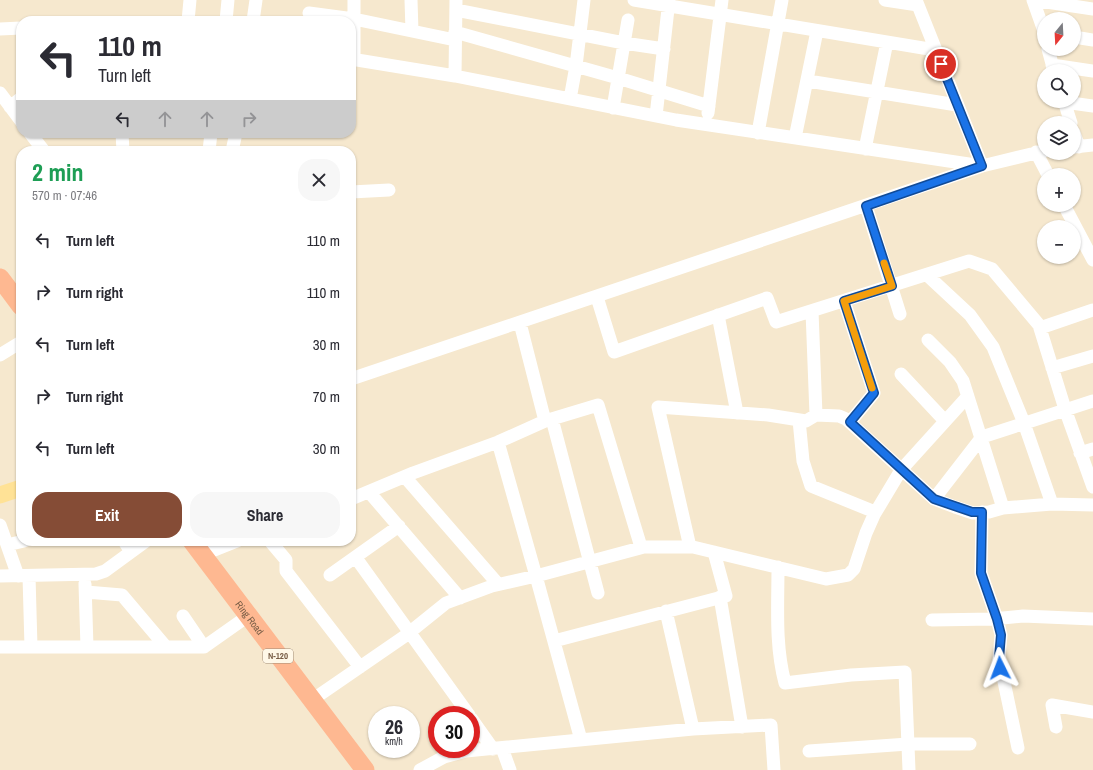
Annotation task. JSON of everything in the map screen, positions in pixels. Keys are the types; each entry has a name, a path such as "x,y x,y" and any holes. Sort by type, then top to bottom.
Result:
{"highway":[{"path":"0,278 16,299"},
{"name":"Ring Road","path":"197,548 365,770"}],"main road":[{"path":"0,495 16,490"}],"street":[{"path":"188,16 190,0"},
{"path":"226,16 228,0"},
{"path":"254,16 256,0"},
{"path":"354,0 354,16"},
{"path":"411,0 412,31"},
{"path":"570,99 576,66 584,0"},
{"path":"634,0 669,3 720,15 935,50"},
{"path":"706,125 722,0"},
{"path":"758,133 782,0"},
{"path":"885,0 917,3 982,166"},
{"path":"1037,12 1033,0 1093,9"},
{"path":"656,116 669,3"},
{"path":"455,76 456,5 579,34 664,49"},
{"path":"309,13 332,16"},
{"path":"356,19 412,31 455,36 576,66 709,106"},
{"path":"613,108 628,20"},
{"path":"0,29 16,28"},
{"path":"796,138 817,30"},
{"path":"1081,38 1093,40"},
{"path":"866,149 887,42"},
{"path":"356,60 455,76 706,125 982,166"},
{"path":"1081,70 1093,71"},
{"path":"808,81 957,105"},
{"path":"16,99 4,102 16,115"},
{"path":"1081,104 1093,106"},
{"path":"34,138 40,146"},
{"path":"1081,146 1093,145"},
{"path":"356,377 598,297 982,166 1037,152"},
{"path":"356,189 389,190"},
{"path":"866,206 900,314"},
{"path":"1068,212 1093,260"},
{"path":"598,297 614,352 767,298 776,322 969,261 992,269 1040,328 1065,409 1087,451 1093,487"},
{"path":"927,274 970,315 993,347 1024,423 1052,504"},
{"path":"844,301 874,393 850,422"},
{"path":"1040,328 1093,310"},
{"path":"812,311 816,415"},
{"path":"718,315 737,413"},
{"path":"520,323 598,593"},
{"path":"928,340 963,381 982,437 1003,508"},
{"path":"0,355 16,345"},
{"path":"1052,368 1093,356"},
{"path":"901,374 945,421"},
{"path":"312,700 410,632 446,603 498,584 536,576 641,547 690,547 826,579 848,575 854,569 866,532 875,512 901,470 968,396"},
{"path":"934,499 982,437 1093,401"},
{"path":"356,497 498,442 548,420 598,405 641,547"},
{"path":"690,547 658,407 737,413 806,421 816,415 839,416 850,422 934,499 972,512 1052,504 1093,505"},
{"path":"799,420 803,461 811,486 875,512"},
{"path":"498,442 581,740"},
{"path":"406,477 498,584"},
{"path":"369,492 460,598"},
{"path":"982,512 981,573 1001,635 999,658 1018,748"},
{"path":"0,526 7,545 23,576 31,647"},
{"path":"330,575 399,526"},
{"path":"7,545 16,543"},
{"path":"0,576 96,574 105,571 128,546"},
{"path":"197,548 208,546"},
{"path":"274,546 286,560 286,570 360,667"},
{"path":"554,641 726,596 714,552"},
{"path":"356,558 463,706"},
{"path":"778,567 780,665 785,683 851,675 905,672 909,770"},
{"path":"85,574 87,647"},
{"path":"86,592 122,595 166,647"},
{"path":"720,597 742,727"},
{"path":"666,611 693,729"},
{"path":"183,616 204,647"},
{"path":"0,647 204,647 248,616"},
{"path":"932,620 997,619 1023,616 1093,619"},
{"path":"1056,727 1052,705 1093,712"},
{"path":"420,770 444,757 466,751 693,729 771,725 774,770"},
{"path":"480,728 497,748 510,770"},
{"path":"809,751 908,744 970,744"}],"shaded area":[{"path":"0,0 1093,0 1093,770 0,770"}],"slow traffic":[{"path":"872,388 844,301 892,286 884,263"}],"route":[{"path":"941,64 982,166 866,206 892,286 844,301 874,393 850,422 934,499 972,512 982,512 981,573 1001,635 999,658 1000,668"}]}
